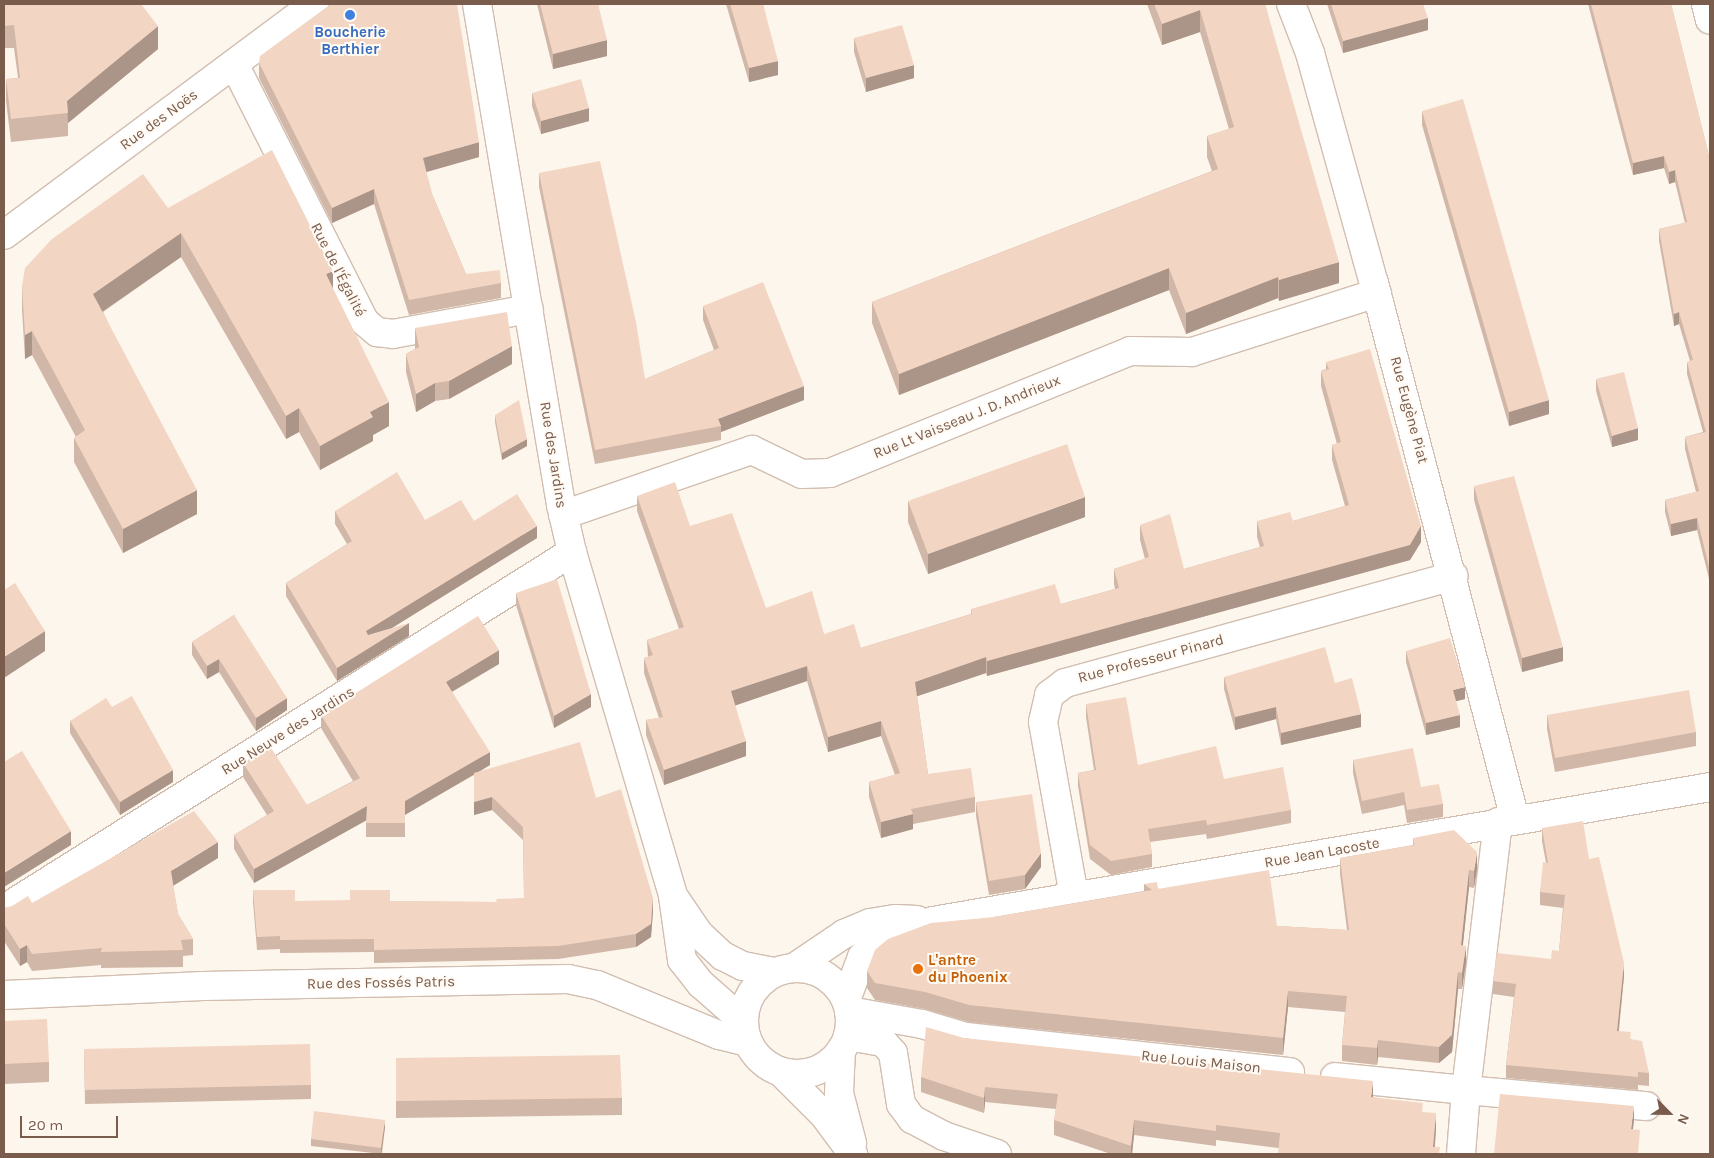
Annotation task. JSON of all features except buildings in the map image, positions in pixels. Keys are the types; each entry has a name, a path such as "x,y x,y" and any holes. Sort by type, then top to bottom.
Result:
{"street":[{"name":"Rue des Noës","path":"4,235 314,4"},
{"name":"Rue des Jardins","path":"477,4 530,309 563,515 572,552 674,896 682,960 700,984 745,1032"},
{"name":"Rue Eugène Piat","path":"1291,4 1310,53 1454,576 1506,821"},
{"path":"1706,4 1710,20"},
{"name":"Rue de l'Égalité","path":"234,64 365,322 376,332 393,334 530,309"},
{"name":"Rue Lt Vaisseau J. D. Andrieux","path":"563,515 752,450 802,474 830,473 1130,351 1192,352 1377,293"},
{"name":"Rue Neuve des Jardins","path":"4,909 572,552"},
{"name":"Rue Professeur Pinard","path":"1074,896 1043,722 1049,695 1064,683 1454,576"},
{"name":"Rue Jean Lacoste","path":"846,1024 862,957 880,942 933,922 1710,787"},
{"path":"1461,1154 1466,1090 1506,821"},
{"name":"Rue des Jardins","path":"674,896 698,934 723,956 744,966 785,969"},
{"name":"Rue Jean Lacoste","path":"785,969 844,934 870,923 896,919 933,922"},
{"path":"785,969 811,969 826,976 846,1024 840,1094 854,1154 824,1115 781,1072 764,1063 745,1032 752,992 785,969"},
{"name":"Rue des Fossés Patris","path":"4,995 204,986 568,980 597,985 720,1035 745,1032"},
{"path":"781,1072 798,1074 815,1071 830,1062 846,1024"},
{"path":"846,1024 883,1042 893,1053 901,1104 912,1120 944,1136 997,1154"},
{"name":"Rue Louis Maison","path":"846,1024 922,1024 966,1037 1466,1090 1646,1106"}],"place":[{"name":"Boucherie Berthier","path":"350,15"},
{"name":"L'antre du Phoenix","path":"918,969"}]}
